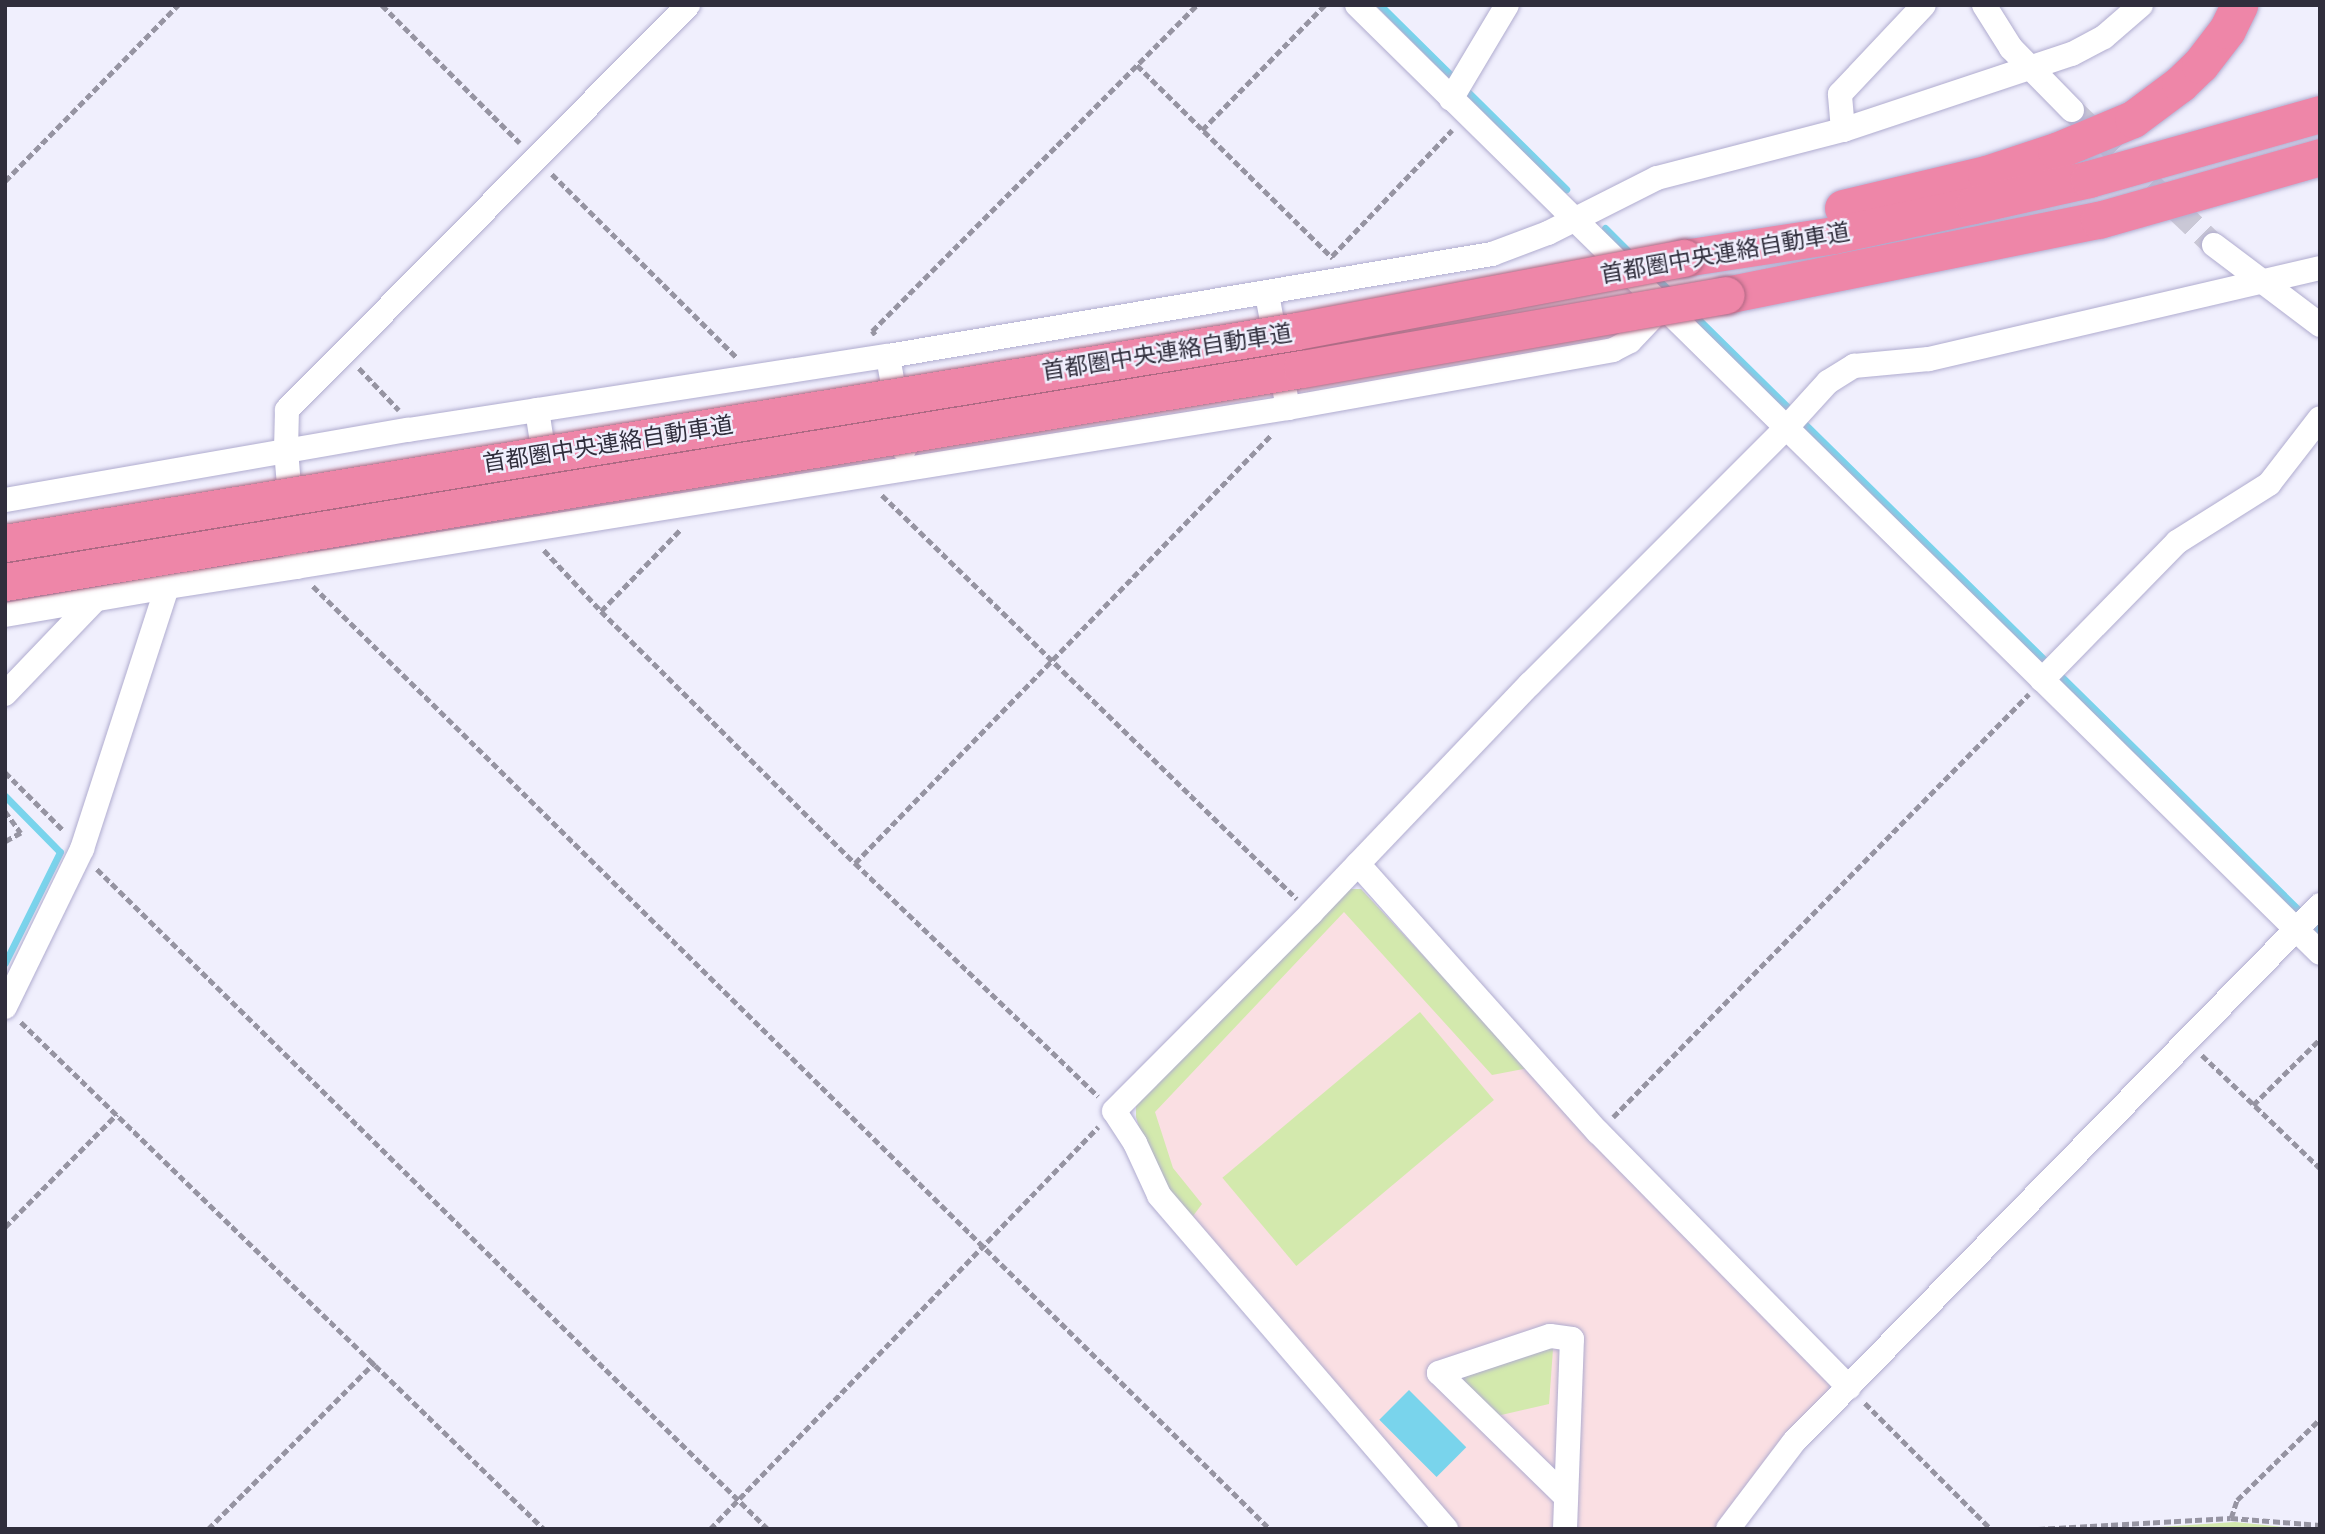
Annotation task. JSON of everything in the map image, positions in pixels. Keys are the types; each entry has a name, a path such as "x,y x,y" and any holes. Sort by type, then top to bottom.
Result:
{"highway":[{"path":"1683,252 1986,174 2110,131 2133,119 2190,75 2227,30 2239,5"},
{"name":"首都圏中央連絡自動車道","path":"5,543 1396,312 1683,252 1834,235 2089,179 2320,114"},
{"name":"首都圏中央連絡自動車道","path":"5,582 1315,367 1726,295 2099,220 2320,157"},
{"path":"2282,168 2320,169"}],"street":[{"path":"296,566 286,450 286,410 538,160 688,5"},
{"path":"1357,5 1549,197 1576,218 1665,305 2320,953"},
{"path":"1459,106 1507,5"},
{"path":"1843,130 1840,94 1923,5"},
{"path":"1984,5 2011,48 2072,110"},
{"path":"5,500 286,450 888,356 1492,254 1519,246 1657,178 1843,130 2072,54 2104,37 2141,5"},
{"path":"2214,245 2320,325"},
{"path":"1446,1529 1159,1195 1135,1143 1114,1111 1311,913 1530,684 1787,427 1828,382 1854,366 1929,359 2320,268"},
{"path":"1267,294 1288,408"},
{"path":"5,615 907,467 1288,408 1613,351 1630,341 1665,305"},
{"path":"888,356 907,467"},
{"path":"537,410 555,524"},
{"path":"2042,680 2177,542 2269,484 2320,418"},
{"path":"5,1007 82,849 167,587"},
{"path":"5,694 95,600"},
{"path":"1358,864 1598,1132 1849,1387"},
{"path":"1728,1529 1793,1443 2320,905"},
{"path":"1565,1496 1439,1373 1550,1336 1572,1339 1565,1529"}],"path":[{"path":"5,181 178,5"},
{"path":"382,5 735,353 746,378"},
{"path":"888,356 872,331 1197,5"},
{"path":"1202,130 1325,5"},
{"path":"1137,65 1332,256 1337,282"},
{"path":"1332,256 1459,106"},
{"path":"344,353 400,411 408,430"},
{"path":"855,863 1284,422 1288,408"},
{"path":"862,475 1311,913"},
{"path":"601,611 704,501"},
{"path":"525,530 601,611 855,863 1114,1111 981,1244 709,1529"},
{"path":"296,566 327,601 1270,1529"},
{"path":"1598,1132 2042,680"},
{"path":"5,772 82,849 107,880 768,1529"},
{"path":"5,811 21,833 5,842"},
{"path":"5,1007 375,1362 544,1529"},
{"path":"2253,1105 2320,1039"},
{"path":"2187,1041 2320,1168"},
{"path":"5,1227 117,1114"},
{"path":"208,1529 375,1362"},
{"path":"1849,1387 1991,1529"},
{"path":"2231,1518 2237,1500 2320,1419"},
{"path":"2038,1529 2231,1518 2320,1525"}],"shaded area":[{"path":"1361,889 1667,1217 1830,1380 1829,1396 1720,1529 1452,1529 1153,1174 1136,1117"}],"green space":[{"path":"1350,889 1361,889 1528,1068 1492,1075 1344,912 1155,1112 1173,1168 1202,1204 1190,1220 1153,1174 1136,1117 1136,1106"},
{"path":"1420,1012 1494,1100 1296,1266 1222,1178"},
{"path":"1540,1345 1553,1349 1549,1404 1497,1416 1456,1378"},
{"path":"2235,1522 2304,1529 2128,1529"}],"water":[{"path":"1409,1390 1466,1447 1437,1477 1379,1420"}],"waterway":[{"path":"1380,5 1566,189"},
{"path":"1605,228 1634,257"},
{"path":"1653,275 1672,293"},
{"path":"1693,314 2320,931"},
{"path":"5,796 60,852 5,963"}],"tunnel":[{"path":"2072,110 2214,245"}]}
